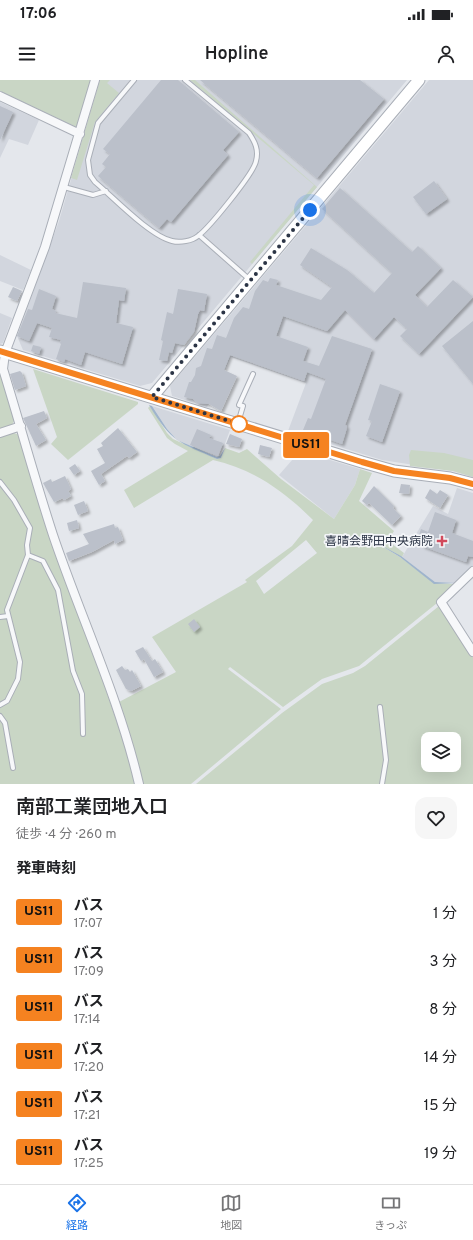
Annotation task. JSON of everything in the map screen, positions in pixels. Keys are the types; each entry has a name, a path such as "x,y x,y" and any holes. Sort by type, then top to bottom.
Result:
{"street":[{"path":"95,80 45,247 2,352 3,369 53,534 101,661 128,739 139,784"},
{"path":"152,397 419,80"},
{"path":"0,96 80,134"},
{"path":"2,352 387,469 450,478 473,484"},
{"path":"0,433 21,426"},
{"path":"473,571 441,602 473,652"}],"lane":[{"path":"134,80 98,124 89,154 90,175 106,191 160,236 180,242 199,235 253,171 257,151 256,143 249,133 185,80"},
{"path":"64,187 93,195 106,191"},
{"path":"199,235 251,280"},
{"path":"238,424 243,406 239,405 253,374"},
{"path":"0,482 14,500 30,528 27,545 28,554 7,610 20,662 18,679 7,701 0,705"},
{"path":"28,554 43,561 58,590 73,672 82,694 83,734"},
{"path":"0,617 8,616"},
{"path":"380,706 386,760 382,784"},
{"path":"0,716 4,723 13,768"}],"shaded area":[{"path":"100,80 407,80 152,383 140,386 23,350 17,336 59,221"},
{"path":"429,80 473,80 473,477 453,471 382,460 288,431 306,383 231,357 207,407 172,396 170,386"},
{"path":"0,102 39,120 28,145 9,139 0,158"},
{"path":"0,255 31,270 23,290 0,281"},
{"path":"0,313 12,318 3,343 0,344"},
{"path":"152,406 230,430 220,457 177,440 167,429"},
{"path":"300,451 360,469 355,485 334,519 279,475"},
{"name":"喜晴会野田中央病院","path":"457,488 473,493 473,566 457,583 435,582 402,557 433,506 448,514"}],"green space":[{"path":"0,80 91,80 78,126 76,127 0,91"},
{"path":"100,80 110,80 107,83 119,93 95,122 77,180 71,178"},
{"path":"190,80 195,80 317,187 252,264 250,262 314,185"},
{"path":"0,369 15,419 12,425 0,429"},
{"path":"33,369 138,402 138,404 68,460 51,444 57,437"},
{"path":"150,406 167,433 173,439 217,459 221,458 225,448 239,453 247,449 281,479 334,519 355,485 360,469 372,473 359,501 394,531 388,541 404,553 402,557 377,543 400,557 434,583 455,584 442,599 359,666 322,679 283,707 230,667 228,669 281,709 191,784 143,784 119,702 176,672 152,637 247,582 245,580 292,546 313,520 302,509 267,482 241,469 213,460 134,508 124,490 188,451 167,438 148,408","holes":["306,540 317,553 264,594 256,581"]},
{"path":"14,433 19,435 128,755 135,784 0,784 0,437"},
{"path":"411,450 444,453 473,460 473,477 453,471 410,466 409,455"},
{"path":"439,606 473,657 473,784 196,784 282,713 322,684 353,673 365,666"}],"water":[{"path":"149,405 152,406 167,429 175,438 164,427"},
{"path":"179,441 217,457 220,456 225,448 221,458 217,459"},
{"path":"377,543 401,556 435,582 457,583 434,584 400,557"}],"building":[{"path":"161,80 178,80 239,132 223,150 228,155 171,222 167,219 159,228 98,176 106,167 102,164 110,154 103,149"},
{"path":"200,80 360,80 384,99 317,178"},
{"path":"0,106 13,112 0,140"},
{"path":"434,181 447,199 426,214 413,197"},
{"path":"340,188 412,252 418,246 441,268 415,295 427,307 453,280 473,297 419,354 400,336 407,329 394,317 374,339 345,310 327,331 283,316 276,336 308,347 303,361 319,366 332,336 372,349 345,425 347,426 342,444 303,430 308,418 311,419 326,379 307,372 304,381 230,355 224,370 237,376 221,411 209,404 197,403 193,399 184,397 189,382 191,382 195,375 196,368 201,366 207,348 212,349 217,335 226,338 234,318 243,307 249,309 255,291 263,280 268,282 270,278 278,280 276,285 321,300 332,287 300,265 311,248 347,270 374,293 392,273 322,209"},
{"path":"83,282 126,288 124,301 119,300 116,323 133,327 122,364 85,352 81,365 65,359 64,362 56,359 61,340 49,337 52,328 37,323 29,341 17,336 28,309 32,310 39,289 56,296 52,309 56,311 55,313 77,318"},
{"path":"13,287 22,291 17,301 8,297"},
{"path":"178,289 207,294 204,311 200,310 194,332 184,345 175,343 172,353 169,352 167,361 159,360 163,341 161,340 167,312 173,314"},
{"path":"473,321 473,384 442,346"},
{"path":"33,345 41,347 39,354 31,351"},
{"path":"20,371 26,386 15,390 10,374"},
{"path":"380,384 400,391 382,442 366,436 372,421 368,420"},
{"path":"44,411 47,418 36,424 46,440 36,446 23,418"},
{"path":"118,428 137,452 129,458 127,456 101,474 105,481 99,485 91,471 105,463 97,449 103,446 101,443"},
{"path":"197,429 211,435 209,438 223,443 218,456 190,445"},
{"path":"230,434 242,439 239,447 226,444"},
{"path":"260,445 272,448 269,457 258,454"},
{"path":"75,464 80,471 74,475 69,468"},
{"path":"65,476 71,489 68,491 71,496 64,500 63,498 54,502 43,483 51,479 52,482"},
{"path":"401,484 410,485 409,494 399,493"},
{"path":"374,486 394,506 393,508 401,516 392,525 369,503 367,505 362,501"},
{"path":"430,489 437,494 440,490 448,495 440,508 425,498"},
{"path":"84,501 88,511 78,515 74,505"},
{"name":"喜晴会野田中央病院","path":"435,512 456,520 452,533 473,541 473,557 468,556 466,562 422,546 424,540 418,538 421,529 428,532"},
{"path":"77,520 79,528 69,531 67,523"},
{"path":"114,524 115,528 118,527 123,540 115,544 114,540 92,552 69,561 66,553 89,544 83,534"},
{"path":"194,619 200,627 194,632 188,624"},
{"path":"143,647 152,661 155,659 163,672 154,677 144,659 141,661 135,651"},
{"path":"122,666 125,670 128,669 130,672 132,670 141,686 131,691 126,689 116,670"}],"bus line":[{"name":"US11","path":"0,351 394,471 450,478 473,484"}],"place":[{"name":"喜晴会野田中央病院","path":"442,541"}],"route":[{"path":"239,424 152,397 310,210"}]}
